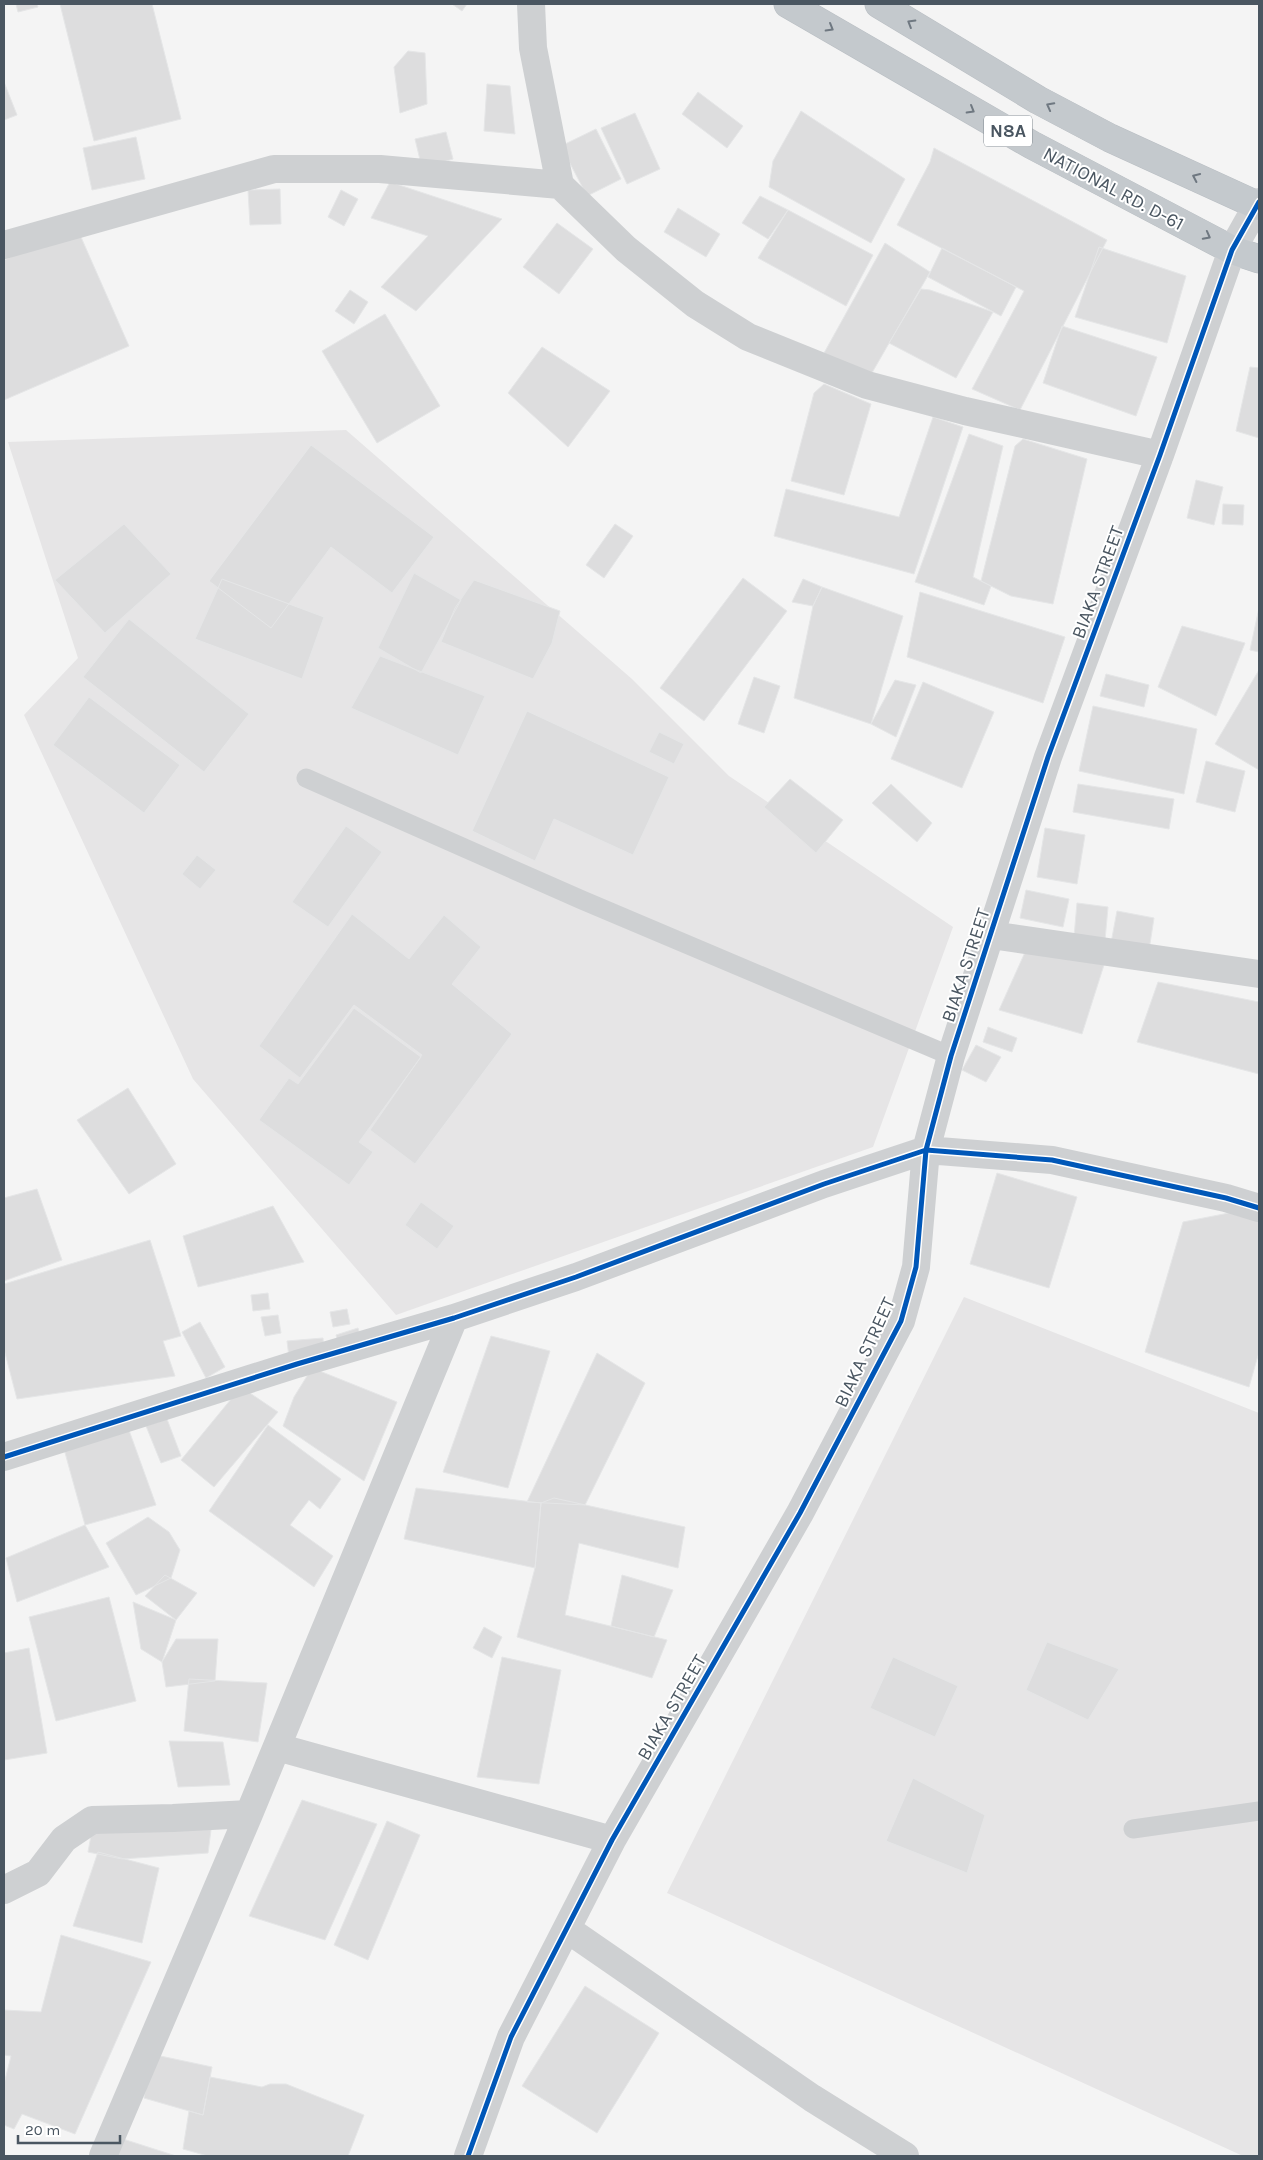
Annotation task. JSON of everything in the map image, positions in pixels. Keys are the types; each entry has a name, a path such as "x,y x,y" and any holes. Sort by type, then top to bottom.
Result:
{"highway":[{"name":"NATIONAL RD. D-61","path":"788,4 1032,145 1232,250"},
{"name":"N8A","path":"880,4 1038,100 1110,138 1258,204"},
{"name":"N8A","path":"1232,250 1259,259"}],"street":[{"path":"531,4 534,48 560,185 626,249 687,298 748,337 867,385 965,411 1160,455"},
{"path":"4,245 274,169 380,169 560,185"},
{"name":"BIAKA STREET","path":"468,2156 512,2037 612,1840 800,1513 901,1321 916,1267 926,1150 951,1056 1048,757 1160,455 1232,250 1258,204"},
{"path":"991,935 1259,974"},
{"path":"4,1457 297,1364 454,1318 576,1277 824,1184 926,1150 1052,1160 1226,1198 1259,1208"},
{"path":"103,2156 249,1814 454,1318"},
{"path":"276,1747 612,1840"},
{"path":"4,1890 38,1873 64,1839 92,1820 249,1814"},
{"path":"568,1929 812,2098 905,2156"}],"lane":[{"path":"306,778 591,904 951,1056"},
{"path":"1133,1829 1259,1811"}],"shaded area":[{"path":"346,430 632,679 729,776 953,927 873,1147 396,1315 193,1079 24,715 78,658 8,442"},
{"path":"964,1297 1259,1413 1259,2156 1243,2156 667,1893"}],"building":[{"path":"16,4 37,4 38,7 18,12"},
{"path":"60,4 152,4 181,119 94,141"},
{"path":"452,4 467,4 462,11"},
{"path":"408,51 425,53 427,104 400,113 394,67"},
{"path":"4,82 17,115 4,120"},
{"path":"487,84 510,86 515,134 484,131"},
{"path":"698,92 743,126 727,148 682,114"},
{"path":"801,111 905,179 871,243 769,187 773,161"},
{"path":"635,113 660,169 627,184 601,128"},
{"path":"596,129 621,179 587,196 561,146"},
{"path":"446,132 453,159 422,168 415,139"},
{"path":"136,137 145,179 92,190 83,148"},
{"path":"934,148 1107,240 1020,410 972,389 1024,291 897,225 930,162"},
{"path":"390,182 502,219 416,311 381,287 428,236 371,218"},
{"path":"280,189 281,224 250,225 248,190"},
{"path":"341,190 358,199 344,226 328,217"},
{"path":"760,196 788,210 768,239 742,223"},
{"path":"678,208 720,234 706,257 664,232"},
{"path":"788,210 873,255 846,306 758,258"},
{"path":"557,223 593,249 559,294 523,267"},
{"path":"77,228 129,346 4,400 4,260"},
{"path":"885,243 930,272 869,378 824,353"},
{"path":"1099,247 1186,276 1167,343 1075,317"},
{"path":"942,248 1016,287 1001,316 928,277"},
{"path":"921,289 930,290 993,312 956,378 889,343"},
{"path":"350,290 368,302 354,324 335,311"},
{"path":"385,314 440,406 377,443 322,351"},
{"path":"1062,326 1157,357 1136,416 1043,383"},
{"path":"542,347 610,391 568,447 508,393"},
{"path":"1250,367 1259,368 1259,438 1236,431"},
{"path":"824,384 871,404 844,495 791,481 814,393"},
{"path":"933,417 963,427 914,574 774,536 786,489 899,517"},
{"path":"969,434 1003,446 973,577 991,586 984,605 915,582"},
{"path":"1023,439 1087,459 1053,604 1011,596 981,581 1015,446"},
{"path":"311,445 434,537 392,593 331,547 271,628 209,581"},
{"path":"1196,480 1223,487 1214,525 1187,518"},
{"path":"1223,504 1244,505 1243,525 1222,524"},
{"path":"124,524 171,574 105,633 55,580"},
{"path":"615,524 633,536 604,578 586,565"},
{"path":"414,573 461,600 421,673 378,648"},
{"path":"743,578 787,611 704,721 660,688"},
{"path":"222,579 324,617 302,679 195,639"},
{"path":"803,579 822,587 813,606 792,602"},
{"path":"474,580 560,611 552,643 533,679 441,642 455,608"},
{"path":"822,587 903,616 871,724 794,698 813,606"},
{"path":"920,592 1065,637 1043,703 907,657"},
{"path":"1259,608 1259,652 1250,650"},
{"path":"129,619 249,714 204,772 83,677"},
{"path":"1182,626 1245,643 1216,716 1158,687"},
{"path":"380,656 485,696 458,755 351,708"},
{"path":"1259,670 1259,770 1215,744"},
{"path":"1106,674 1149,685 1144,707 1100,696"},
{"path":"754,677 780,686 764,733 738,724"},
{"path":"895,680 916,685 896,737 871,724"},
{"path":"923,682 994,712 962,788 891,759"},
{"path":"89,697 180,765 144,813 53,745"},
{"path":"1093,706 1197,729 1184,794 1079,771"},
{"path":"527,711 669,777 633,855 554,819 535,861 472,831"},
{"path":"659,732 684,744 674,764 649,752"},
{"path":"1206,761 1245,771 1235,812 1196,802"},
{"path":"790,779 843,820 816,853 764,807"},
{"path":"891,784 932,823 917,842 872,803"},
{"path":"1078,784 1174,799 1169,829 1073,812"},
{"path":"346,826 382,852 328,927 292,902"},
{"path":"1045,828 1085,835 1077,884 1037,877"},
{"path":"197,855 216,870 200,889 182,874"},
{"path":"1026,890 1069,899 1063,927 1020,918"},
{"path":"1077,903 1108,907 1105,940 1074,937"},
{"path":"1117,911 1154,918 1149,950 1111,943"},
{"path":"352,914 409,959 444,915 481,947 452,984 512,1034 415,1164 370,1130 422,1055 354,1005 300,1078 259,1046"},
{"path":"1026,950 1104,965 1082,1034 999,1010"},
{"path":"1158,982 1259,1002 1259,1074 1137,1042"},
{"path":"354,1008 421,1057 359,1142 373,1152 349,1185 259,1120 289,1078 298,1084"},
{"path":"988,1027 1017,1038 1012,1052 983,1042"},
{"path":"976,1045 1001,1057 986,1082 962,1070"},
{"path":"128,1088 176,1164 129,1194 77,1120"},
{"path":"997,1173 1077,1197 1049,1288 970,1264"},
{"path":"37,1189 62,1260 4,1281 4,1198"},
{"path":"421,1202 454,1226 437,1249 405,1225"},
{"path":"273,1206 304,1262 198,1287 183,1236"},
{"path":"1229,1213 1259,1221 1259,1352 1249,1387 1145,1352 1183,1222"},
{"path":"150,1240 181,1336 163,1341 175,1376 17,1399 4,1349 4,1284"},
{"path":"268,1293 270,1309 253,1311 251,1295"},
{"path":"347,1309 350,1324 333,1327 330,1312"},
{"path":"278,1315 281,1333 265,1336 261,1317"},
{"path":"200,1322 225,1367 206,1378 182,1332"},
{"path":"358,1328 362,1343 340,1349 336,1335"},
{"path":"491,1336 550,1351 508,1488 443,1472"},
{"path":"323,1338 324,1354 289,1357 287,1341"},
{"path":"597,1353 645,1383 585,1505 527,1502"},
{"path":"312,1368 397,1402 364,1481 283,1426 294,1397"},
{"path":"241,1387 278,1412 214,1487 181,1460"},
{"path":"167,1419 181,1456 161,1463 146,1426"},
{"path":"126,1422 156,1505 85,1525 64,1449"},
{"path":"268,1425 341,1479 320,1509 309,1500 290,1525 333,1556 314,1587 209,1511"},
{"path":"416,1488 541,1503 535,1568 404,1539"},
{"path":"554,1498 685,1527 678,1568 579,1543 565,1615 667,1640 652,1678 517,1637 535,1568 541,1503"},
{"path":"148,1517 169,1532 180,1550 171,1578 136,1595 106,1543"},
{"path":"85,1525 109,1567 17,1602 6,1558"},
{"path":"165,1575 197,1593 176,1620 145,1596"},
{"path":"622,1575 673,1590 654,1637 611,1626"},
{"path":"109,1597 136,1701 56,1721 29,1617"},
{"path":"133,1602 176,1620 162,1662 141,1649"},
{"path":"484,1627 502,1637 492,1658 473,1648"},
{"path":"176,1639 218,1639 215,1681 166,1687 162,1662"},
{"path":"1047,1642 1119,1669 1088,1720 1026,1690"},
{"path":"29,1648 47,1753 4,1760 4,1653"},
{"path":"502,1657 561,1670 539,1784 477,1777"},
{"path":"893,1657 958,1686 935,1737 870,1708"},
{"path":"189,1679 267,1683 258,1742 184,1731"},
{"path":"169,1741 223,1742 230,1785 178,1787"},
{"path":"913,1778 985,1815 967,1873 886,1841"},
{"path":"302,1800 377,1824 325,1940 249,1916"},
{"path":"387,1821 420,1835 368,1960 334,1945"},
{"path":"212,1822 208,1853 122,1859 88,1852 93,1825"},
{"path":"98,1852 159,1868 142,1943 73,1926"},
{"path":"61,1935 151,1962 75,2134 22,2114 14,2129 4,2125 4,2084 11,2056 4,2055 4,2010 41,2012"},
{"path":"585,1986 659,2033 597,2133 522,2086"},
{"path":"151,2054 212,2067 203,2115 144,2098"},
{"path":"210,2077 262,2087 270,2084 286,2084 364,2115 348,2156 208,2156 183,2149 189,2111 203,2115"},
{"path":"123,2139 176,2156 117,2156"}],"cycle path":[{"path":"468,2156 511,2037 612,1840 800,1513 901,1321 916,1267 926,1150 951,1056 1048,757 1160,455 1232,250 1259,202"},
{"path":"4,1457 297,1364 454,1318 576,1277 824,1184 926,1150 1052,1160 1226,1198 1259,1208"}]}
